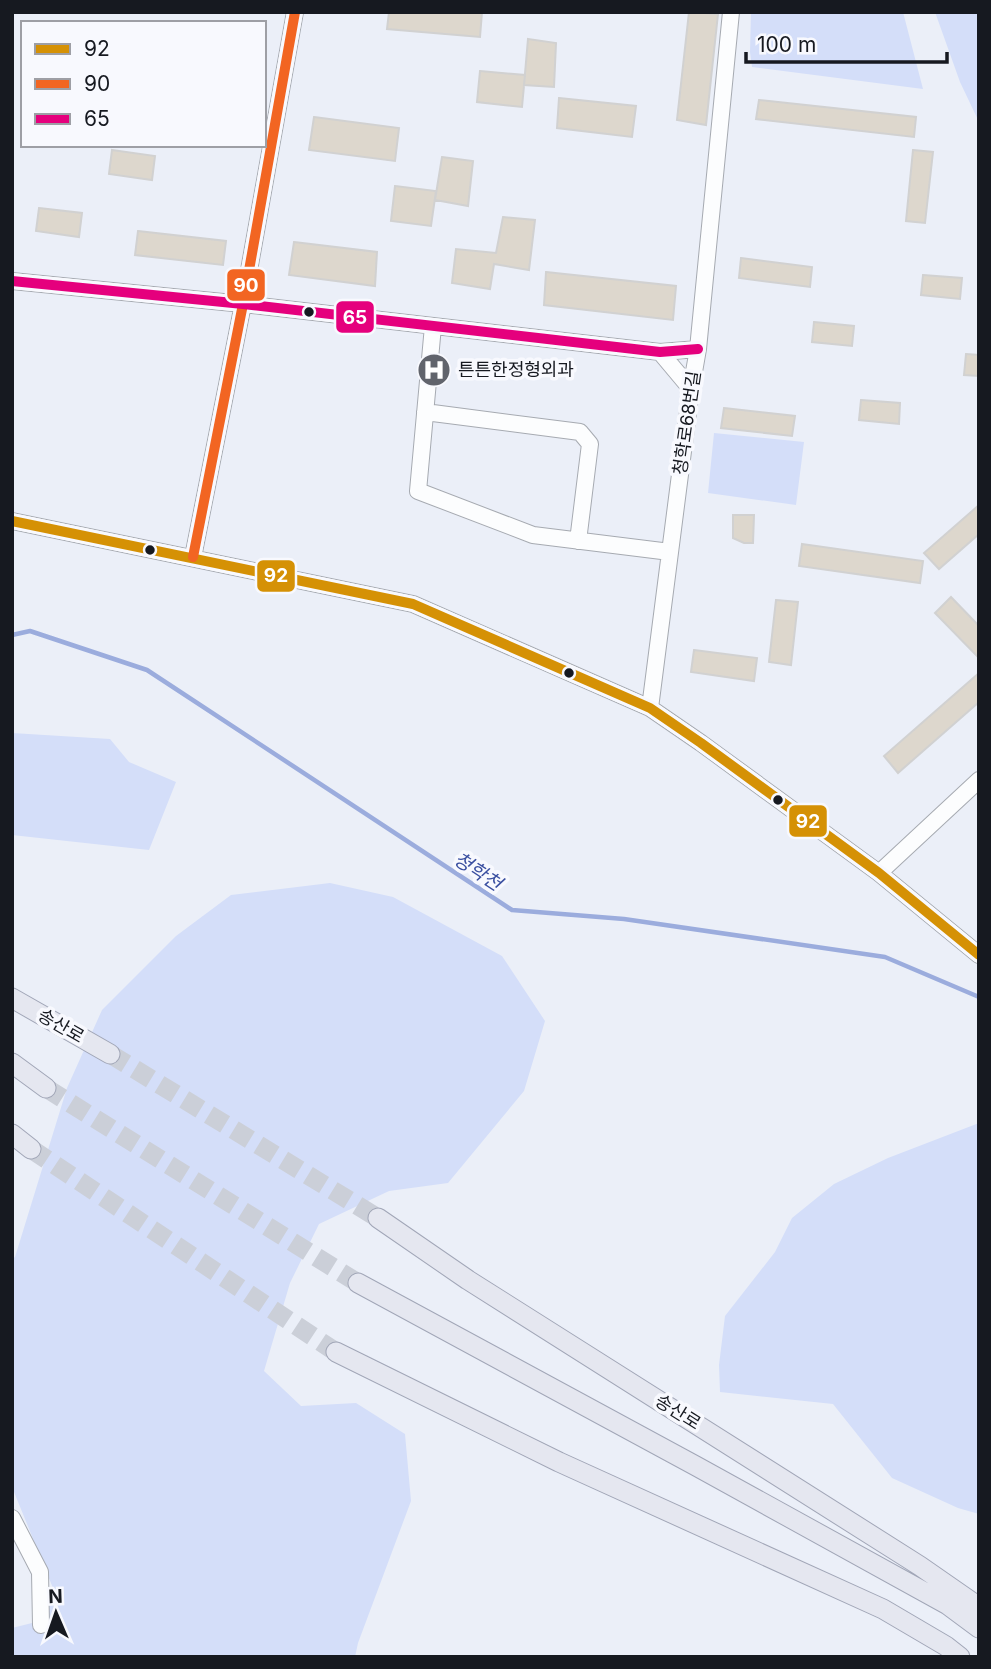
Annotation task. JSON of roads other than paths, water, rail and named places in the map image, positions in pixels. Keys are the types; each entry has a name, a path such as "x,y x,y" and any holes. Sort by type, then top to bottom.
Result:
{"main road":[{"name":"송산로","path":"12,998 110,1054"},
{"path":"12,1063 46,1088"},
{"path":"12,1134 31,1149"},
{"name":"송산로","path":"378,1218 468,1280 920,1566 979,1607"},
{"path":"358,1283 948,1605 979,1628"},
{"path":"336,1352 559,1462 883,1609 960,1657"}],"street":[{"path":"193,557 243,304 295,12"},
{"name":"청학로68번길","path":"650,708 698,349 731,12"},
{"path":"12,281 243,304 660,352 698,349"},
{"path":"433,326 418,491 533,535 670,552"},
{"path":"660,352 691,389"},
{"path":"425,412 580,432 590,444 578,541"},
{"path":"12,520 414,604 650,708 879,873 975,947"},
{"path":"879,873 979,779"},
{"path":"12,1518 40,1572 41,1625"}],"waterway":[{"name":"청학천","path":"12,635 30,631 147,670 512,910 624,919 885,957 979,997"}],"tunnel":[{"path":"110,1054 378,1218"},
{"path":"46,1088 358,1283"},
{"path":"31,1149 336,1352"}],"place":[{"name":"튼튼한정형외과","path":"434,370"}]}
